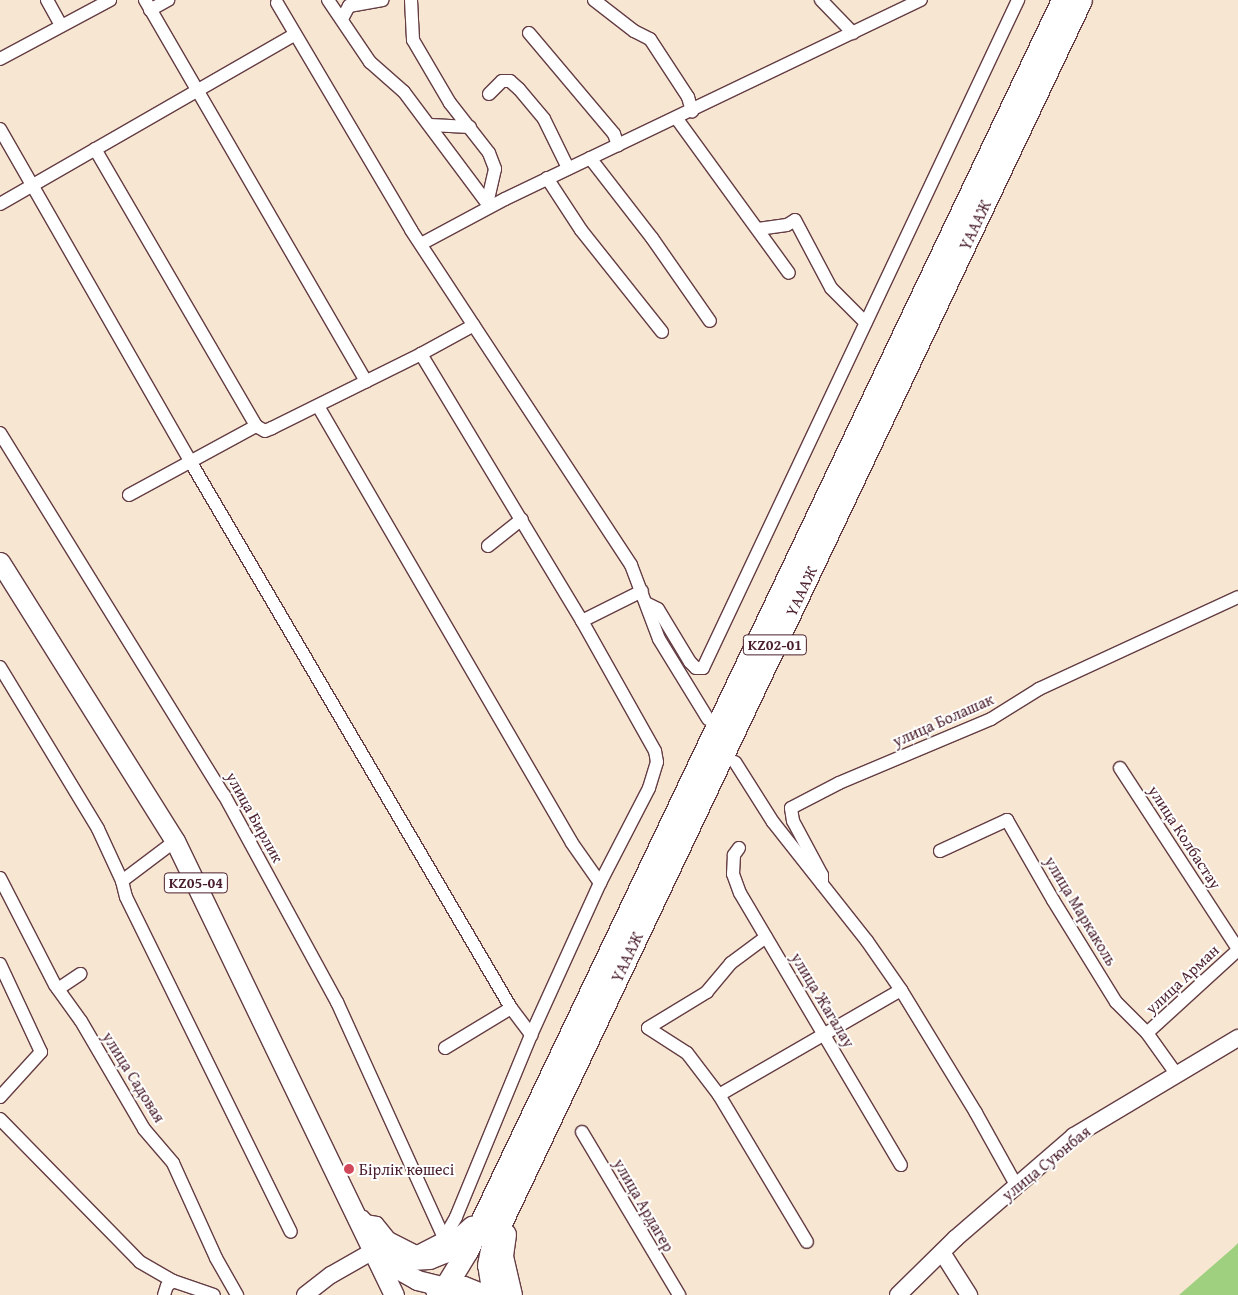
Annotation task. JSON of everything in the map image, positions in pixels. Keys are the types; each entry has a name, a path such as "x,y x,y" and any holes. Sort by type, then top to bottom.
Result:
{"highway":[{"name":"ҮАААЖ","path":"436,1291 467,1251 483,1213 1062,0"},
{"name":"ҮАААЖ","path":"493,1295 488,1265 490,1248 1081,0"},
{"path":"512,1295 502,1256 515,1196"},
{"path":"360,1220 371,1239 385,1250 397,1256 420,1259 437,1255 456,1245 483,1213"}],"main road":[{"name":"KZ05-04","path":"0,562 174,841 360,1220 394,1295"},
{"name":"улица Суюнбая","path":"898,1295 943,1254 956,1238 1074,1136 1238,1038"},
{"path":"943,1254 969,1295"},
{"path":"305,1295 331,1275 378,1260 436,1291 464,1286 486,1295"}],"street":[{"path":"47,0 61,25"},
{"path":"0,59 110,0"},
{"path":"168,0 147,5 366,382"},
{"path":"328,0 370,62 404,92 489,205"},
{"path":"342,19 349,6 382,0"},
{"path":"411,0 412,40 450,103 482,141 495,169 489,205"},
{"path":"594,0 634,31 650,40 688,97 692,111"},
{"path":"821,0 853,33"},
{"path":"421,244 489,205 618,144 677,119 921,0"},
{"path":"644,597 658,609 690,662 696,668 703,668 866,323 1014,2"},
{"path":"277,3 294,35 421,244 597,510 631,565 659,639 708,719"},
{"path":"529,33 614,134 618,144"},
{"path":"0,204 294,35"},
{"path":"489,94 502,82 510,81 519,89 544,119 568,168"},
{"path":"677,119 789,273"},
{"path":"430,125 470,127"},
{"path":"0,129 190,460 511,1008 531,1036"},
{"path":"95,149 256,426 265,431 366,382 474,325"},
{"path":"590,158 652,238 710,321"},
{"path":"547,178 581,230 662,332"},
{"path":"758,229 786,225 795,220 831,288 866,323"},
{"path":"360,1220 376,1224 389,1238 417,1252 444,1238 456,1217 531,1036 600,883 626,835 658,762 655,752 582,621 421,354"},
{"path":"318,406 572,843 600,883"},
{"path":"129,496 190,460 256,426"},
{"name":"улица Бирлик","path":"0,432 224,795 337,1002 444,1238"},
{"path":"488,546 522,519"},
{"path":"582,621 644,597"},
{"name":"улица Болашак","path":"822,884 822,875 793,821 791,808 839,783 992,719 1039,689 1238,597"},
{"path":"0,667 98,829 122,881 126,897 291,1232"},
{"path":"735,762 773,822 901,990 976,1113 1016,1185"},
{"name":"улица Колбастау","path":"1120,768 1238,950"},
{"name":"улица Маркаколь","path":"940,851 1007,820 1116,1002 1147,1033 1177,1074"},
{"path":"122,881 174,841"},
{"name":"улица Жагалау","path":"739,848 734,855 733,874 740,893 901,1165"},
{"name":"улица Садовая","path":"0,878 58,989 144,1129 173,1163 216,1258 237,1295"},
{"path":"766,937 731,962 708,992 648,1028 687,1053 719,1096 807,1242"},
{"name":"улица Арман","path":"1147,1033 1238,950"},
{"path":"0,964 41,1052 0,1097"},
{"path":"58,989 80,974"},
{"path":"719,1096 901,990"},
{"path":"445,1048 511,1008"},
{"path":"0,1119 140,1262 173,1281 214,1295"},
{"name":"улица Ардагер","path":"582,1132 678,1295"},
{"path":"164,1295 166,1286 173,1281"}],"green space":[{"path":"1238,1243 1238,1295 1179,1295 1233,1248"}],"place":[{"name":"Бірлік көшесі","path":"349,1169"}]}
